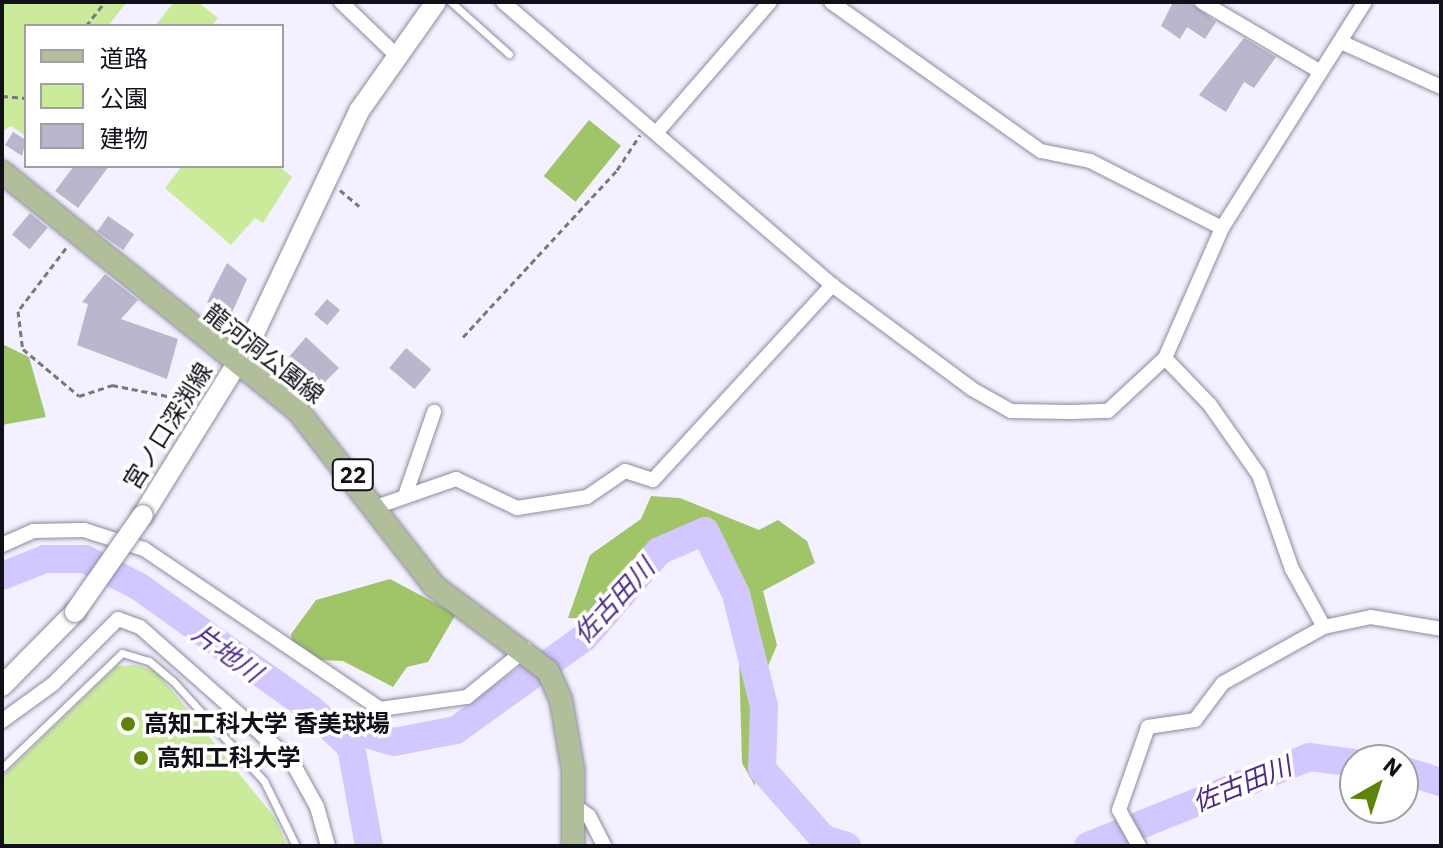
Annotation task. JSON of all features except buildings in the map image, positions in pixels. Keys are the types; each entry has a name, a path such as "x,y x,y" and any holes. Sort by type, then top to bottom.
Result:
{"main road":[{"name":"宮ノ口深渕線","path":"2,686 75,612 143,515 239,363 333,161 396,55 436,2"},
{"name":"龍河洞公園線","path":"2,172 78,232 134,285 239,363 320,433 434,586 531,653 556,687 575,806 569,842"}],"street":[{"path":"341,2 396,55"},
{"path":"503,2 832,285 1011,411 1108,411 1165,358 1222,228 1319,71 1343,43 1365,2"},
{"path":"652,128 770,2"},
{"path":"831,2 1041,151 1090,161 1222,228"},
{"path":"1202,2 1319,71"},
{"path":"1343,43 1441,87"},
{"path":"376,507 406,493 456,479 517,508 587,497 625,471 653,480 832,285"},
{"path":"1165,358 1210,405 1259,475 1292,569 1324,627"},
{"path":"406,493 434,412"},
{"path":"2,545 34,531 84,530 144,549 380,709 467,697 531,653"},
{"path":"1139,846 1119,810 1148,727 1195,720 1223,683 1324,627 1371,617 1441,629"},
{"path":"2,721 53,684 118,619 140,627 291,760 317,807 328,846"},
{"path":"575,806 604,846"}],"lane":[{"path":"451,2 509,54"},
{"path":"2,768 122,653 149,661 173,681 254,770 285,814 296,846"}],"path":[{"path":"88,24 105,2"},
{"path":"2,96 24,98"},
{"path":"463,337 652,128"},
{"path":"335,186 359,206"},
{"path":"78,232 18,311 23,349 79,396 112,385 199,404"}],"green space":[{"path":"2,2 127,2 110,24 24,24 24,135 11,126 2,131"},
{"path":"174,2 198,2 218,18 214,24 157,24"},
{"path":"589,120 621,146 576,202 544,176"},
{"path":"180,168 281,168 292,177 263,223 255,218 231,245 165,188"},
{"path":"2,344 29,357 46,417 2,425"},
{"path":"651,496 680,498 759,530 778,520 807,541 815,563 763,591 777,645 760,685 755,786 742,763 738,621 715,551 695,534 670,545 637,568 599,619 568,618 590,555 641,519"},
{"path":"390,579 456,614 428,662 407,667 393,687 343,661 294,659 291,634 316,600"},
{"name":"高知工科大学 香美球場","path":"135,665 156,671 275,818 287,846 2,846 2,777 117,666"}],"waterway":[{"name":"佐古田川","path":"324,722 394,742 456,730 585,637 659,551 705,531 736,594 764,706 762,769 824,839 847,846"},
{"name":"片地川","path":"2,576 45,559 85,559 138,586 311,709 351,747 369,846"},
{"name":"佐古田川","path":"1088,846 1309,757 1339,761"},
{"name":"佐古田川","path":"1419,775 1441,782"}],"place":[{"name":"高知工科大学 香美球場","path":"128,724"},
{"name":"高知工科大学","path":"141,758"}]}
